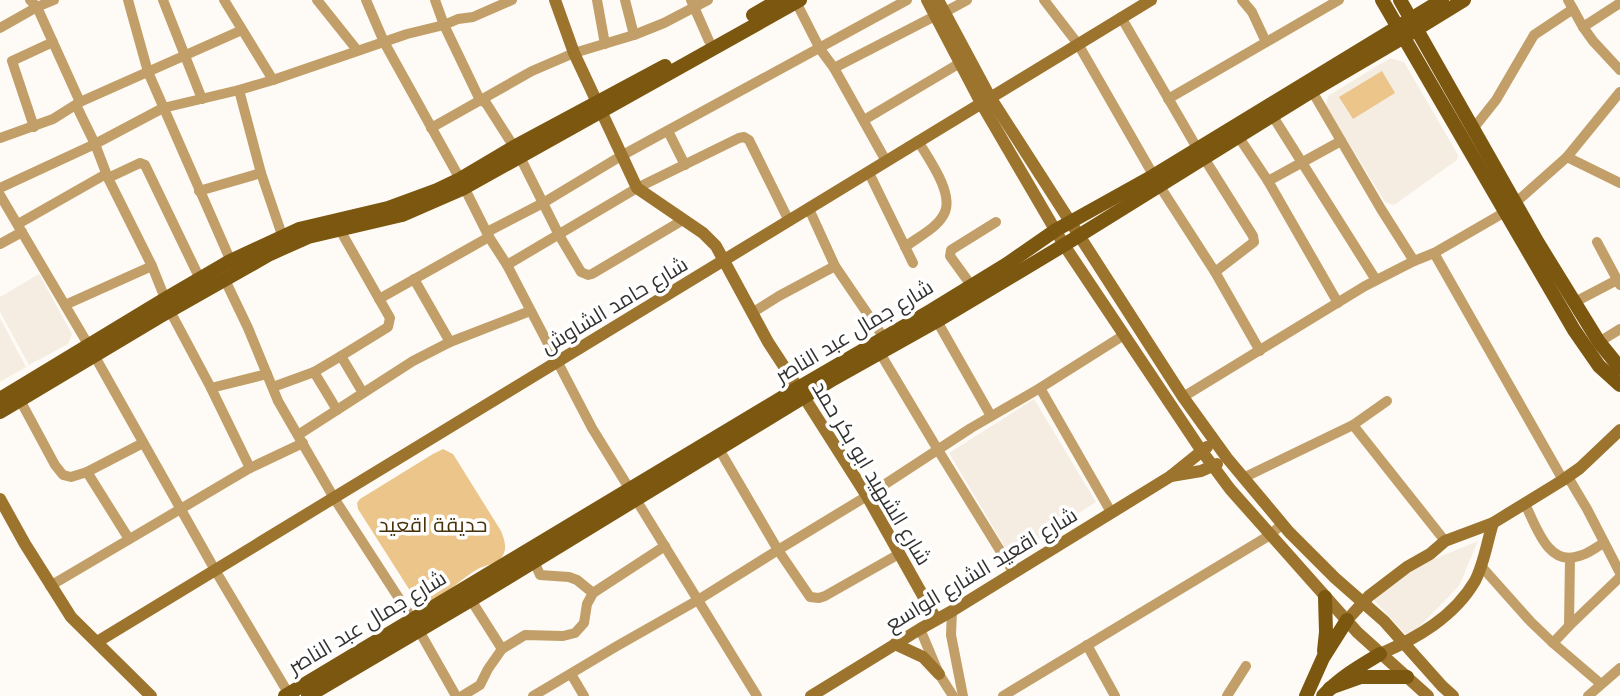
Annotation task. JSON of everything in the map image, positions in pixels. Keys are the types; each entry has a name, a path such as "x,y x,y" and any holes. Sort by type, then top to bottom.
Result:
{"main road":[{"path":"1381,0 1407,28 1473,129 1510,208 1538,243 1599,342 1620,368"},
{"path":"1400,0 1407,28 1510,208 1574,330 1599,366 1620,385"},
{"name":"شارع جمال عبد الناصر","path":"1200,153 1238,136 1312,91 1407,28 1443,0"},
{"name":"شارع جمال عبد الناصر","path":"882,346 937,321 1064,245 1156,180 1200,153 1407,28 1464,0"},
{"path":"599,108 709,41 779,3 798,1"},
{"path":"0,412 167,305 231,271 299,241 402,215 599,108 779,3"},
{"name":"شارع جمال عبد الناصر","path":"308,696 416,626 801,392 882,346 1056,230 1156,180"},
{"path":"167,305 200,279 231,271 282,235 318,223 388,208 462,184"},
{"path":"0,399 92,351"},
{"name":"شارع جمال عبد الناصر","path":"288,695 416,626 471,600 632,495 719,449 801,392"},
{"path":"1323,658 1326,632 1325,597"},
{"path":"1306,696 1323,658 1347,620"},
{"path":"1327,692 1353,670 1380,654"},
{"path":"1327,692 1361,677 1407,677"}],"street":[{"path":"0,28 33,4 54,0"},
{"path":"128,0 148,72 231,271 248,328 278,401 334,498 416,626 456,696"},
{"path":"163,0 202,99"},
{"path":"317,0 357,50"},
{"path":"366,0 384,42 488,235 507,265 592,428 757,696"},
{"path":"435,0 480,100 486,103 517,152 580,272 588,275 683,220"},
{"path":"0,188 95,144 163,107 273,80 407,34 480,14 512,0"},
{"name":"شارع الشهيد ابو بكر حمد","path":"555,0 575,53 637,188 710,239 768,342 867,496 936,619"},
{"path":"597,0 605,44"},
{"path":"625,0 634,35"},
{"path":"431,128 532,71 575,53 664,23 692,4 708,0"},
{"path":"379,299 621,156 907,0"},
{"path":"927,0 940,14 1064,245 1201,450 1325,597 1357,632 1423,694"},
{"path":"938,0 940,14 960,63 1070,222 1215,442 1282,524 1325,569 1384,621 1453,696"},
{"path":"834,68 967,0"},
{"path":"1044,0 1078,44 1156,180 1215,272 1260,351"},
{"name":"شارع حامد الشاوش","path":"97,642 1151,0"},
{"path":"1242,0 1252,12 1266,42"},
{"path":"1168,99 1339,0"},
{"path":"798,1 820,49 834,68 886,161"},
{"path":"229,2 242,30 273,80"},
{"path":"1583,27 1620,3"},
{"path":"33,4 53,41 107,176 152,266 167,305 250,468"},
{"path":"692,4 709,41"},
{"path":"1473,129 1496,100 1534,35 1570,4 1593,41 1620,70"},
{"path":"1121,17 1200,153 1253,236 1254,242 1215,272"},
{"path":"0,138 34,127 78,103 242,30"},
{"path":"34,127 12,61 53,41"},
{"path":"864,120 960,63"},
{"path":"239,90 261,173 282,235"},
{"path":"1312,91 1414,261"},
{"path":"1183,397 1376,280 1434,253 1510,208 1567,157 1620,92"},
{"path":"1272,115 1376,280"},
{"path":"668,131 685,165"},
{"path":"1238,136 1268,181 1338,303"},
{"path":"507,265 637,188 744,137 749,140 789,221"},
{"path":"905,247 935,224 945,213 947,203 943,186 918,141"},
{"path":"1268,181 1341,141"},
{"path":"1567,157 1620,183"},
{"path":"0,244 20,228 107,176 140,163 145,165 200,279"},
{"path":"199,191 261,173"},
{"path":"869,173 913,263"},
{"path":"0,195 288,695"},
{"path":"808,209 835,266 938,450 1014,573"},
{"path":"971,285 950,256 951,250 996,222"},
{"path":"272,387 314,372 388,327 390,323 390,318 340,230"},
{"path":"1575,302 1618,283 1597,242"},
{"path":"1434,253 1566,478 1587,509 1620,575 1553,643"},
{"path":"65,305 152,266"},
{"path":"752,313 835,266"},
{"path":"415,279 450,342"},
{"path":"50,586 301,439 337,410 413,361 450,342 530,311"},
{"path":"937,321 991,416"},
{"path":"1599,342 1620,329"},
{"path":"533,696 698,600 1124,335"},
{"path":"341,356 363,393"},
{"path":"314,372 337,410"},
{"path":"211,388 267,374"},
{"path":"1040,388 1111,512"},
{"path":"20,400 63,475 71,477 87,472 143,443"},
{"path":"1243,478 1353,425 1387,401"},
{"path":"1353,425 1445,541"},
{"path":"1347,620 1362,602 1407,567 1430,554 1445,541 1493,523 1566,478 1620,430"},
{"path":"1171,476 1201,450 1215,442"},
{"path":"719,449 778,550 810,597 825,596 899,554"},
{"path":"1171,476 1201,471 1227,458"},
{"path":"87,472 129,539"},
{"name":"شارع اقعيد الشارع الواسع","path":"811,696 1171,476"},
{"path":"0,499 24,544 71,617 151,696"},
{"path":"1525,504 1547,547 1560,557 1580,556 1604,543"},
{"path":"1380,654 1437,623 1452,610 1475,581 1493,523"},
{"path":"1010,694 1270,535 1282,524"},
{"path":"462,696 480,685 502,649 525,635 563,636 575,633 584,623 587,604 593,593 665,546"},
{"path":"1569,626 1570,558"},
{"path":"534,561 540,575 569,577 593,593"},
{"path":"1481,566 1521,612 1601,684"},
{"path":"471,600 502,649"},
{"path":"952,611 951,635 963,696"},
{"path":"920,629 939,674 953,696"},
{"path":"895,644 923,657 939,674"},
{"path":"1087,645 1115,696"},
{"path":"1227,696 1246,666"},
{"path":"1588,696 1620,668"},
{"path":"571,674 584,696"}],"shaded area":[{"path":"1390,58 1404,62 1458,155 1457,160 1394,205 1385,202 1326,106 1328,96"},
{"path":"39,274 72,334 68,344 29,365 0,312 0,297"},
{"path":"0,318 26,367 0,382"},
{"path":"1034,399 1096,502 1011,557 949,453"},
{"path":"1478,541 1459,586 1407,636 1372,598 1424,563"}],"green space":[{"path":"1382,71 1395,93 1353,119 1339,97"},
{"name":"حديقة اقعيد","path":"443,449 453,454 501,531 505,550 497,561 478,569 438,597 422,601 416,600 358,509 357,503"}]}
